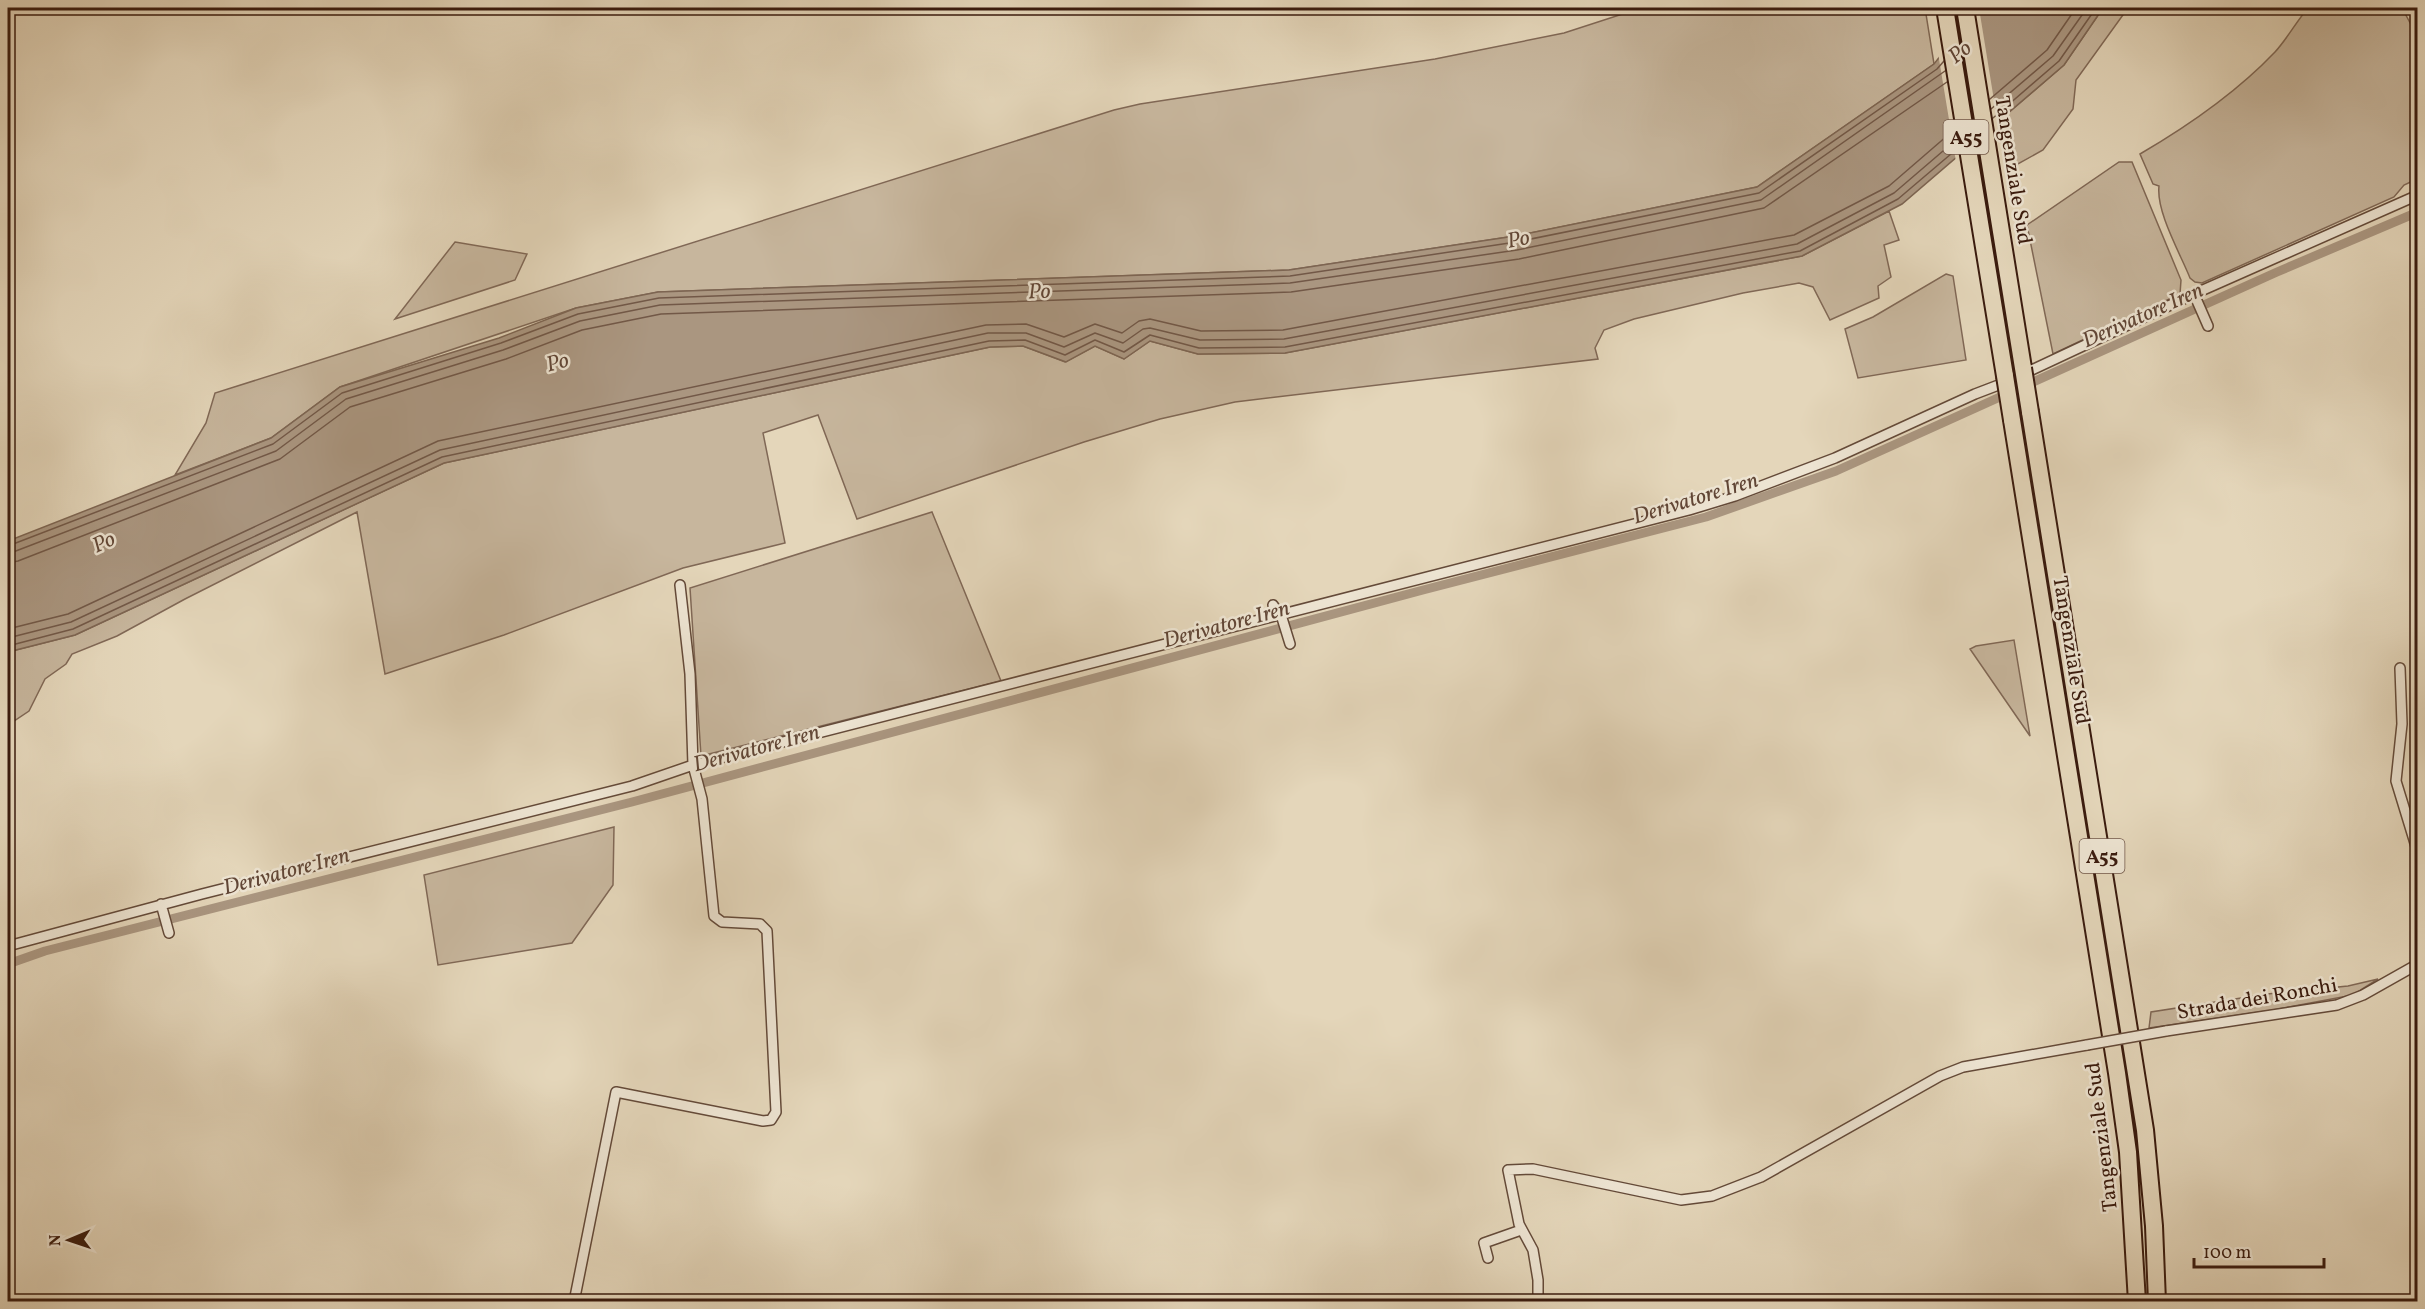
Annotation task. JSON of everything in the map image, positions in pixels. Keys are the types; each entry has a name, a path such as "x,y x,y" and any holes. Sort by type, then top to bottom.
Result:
{"highway":[{"name":"Tangenziale Sud","path":"1946,8 2117,1073 2128,1152 2137,1302"},
{"name":"Tangenziale Sud","path":"1965,8 2145,1130 2154,1226 2157,1302"}],"street":[{"path":"8,946 632,786 693,765 1689,510 1836,458 2044,365 2194,294 2418,195"},
{"path":"2194,294 2208,326"},
{"path":"574,1302 616,1092 763,1121 771,1120 776,1112 767,931 760,924 722,922 714,916 702,799 693,765 690,674 680,585"},
{"path":"1273,605 1281,616 1290,644"},
{"path":"2400,668 2402,724 2396,781 2418,853"},
{"path":"162,907 169,933"},
{"name":"Strada dei Ronchi","path":"1521,1230 1508,1170 1533,1169 1681,1200 1712,1196 1761,1177 1940,1076 1963,1067 2166,1031 2337,1005 2363,995 2418,964"},
{"path":"1488,1258 1484,1243 1521,1230 1533,1250 1538,1280 1538,1302"}],"shaded area":[{"path":"1641,8 1925,8 1934,64 1757,187 1515,236 1289,270 658,292 576,308 340,387 271,438 175,475 206,423 215,393 1114,110 1140,104 1435,59 1564,33"},
{"path":"2103,8 2128,8 2076,80 2073,109 2043,150 2007,170 2001,119 2064,65"},
{"path":"2308,8 2402,8 2417,32 2417,179 2404,185 2394,197 2202,283 2195,282 2190,278 2165,220 2161,208 2159,186 2153,184 2140,154 2194,120 2228,95 2275,52"},
{"path":"2119,162 2132,162 2181,280 2180,294 2053,354 2027,225"},
{"path":"1889,211 1899,240 1884,245 1891,277 1878,286 1879,298 1830,320 1813,287 1799,283 1743,293 1634,319 1604,330 1595,348 1598,359 1235,402 1160,419 1084,442 857,519 818,415 763,433 785,543 683,568 504,635 385,674 357,512 117,636 72,654 66,664 45,679 29,711 8,725 8,652 75,635 444,463 990,347 1023,346 1065,362 1095,346 1124,359 1150,341 1198,354 1285,353 1802,256"},
{"path":"455,242 527,254 515,280 395,319"},
{"path":"1946,274 1953,276 1966,360 1858,378 1845,329 1873,317"},
{"path":"932,512 1001,681 701,756 690,588"},
{"path":"2014,640 2030,736 1970,649"},
{"path":"614,827 613,885 572,943 438,965 424,875"},
{"path":"2378,979 2353,995 2273,1010 2149,1028 2151,1012 2267,994 2348,986"}],"water":[{"name":"Po","path":"1978,8 2103,8 2064,65 1902,204 1802,256 1285,353 1198,354 1150,341 1124,359 1095,346 1066,362 1023,346 990,347 444,463 75,635 8,652 8,541 271,438 340,387 499,338 576,308 658,292 1289,270 1515,236 1757,187 1934,64"}],"pier":[{"path":"1974,8 1979,8 1998,125 1956,162 1938,53"}],"waterway":[{"name":"Derivatore Iren","path":"8,964 45,951 632,802 1423,590 1706,517 1836,471 2277,272 2418,212"}]}
